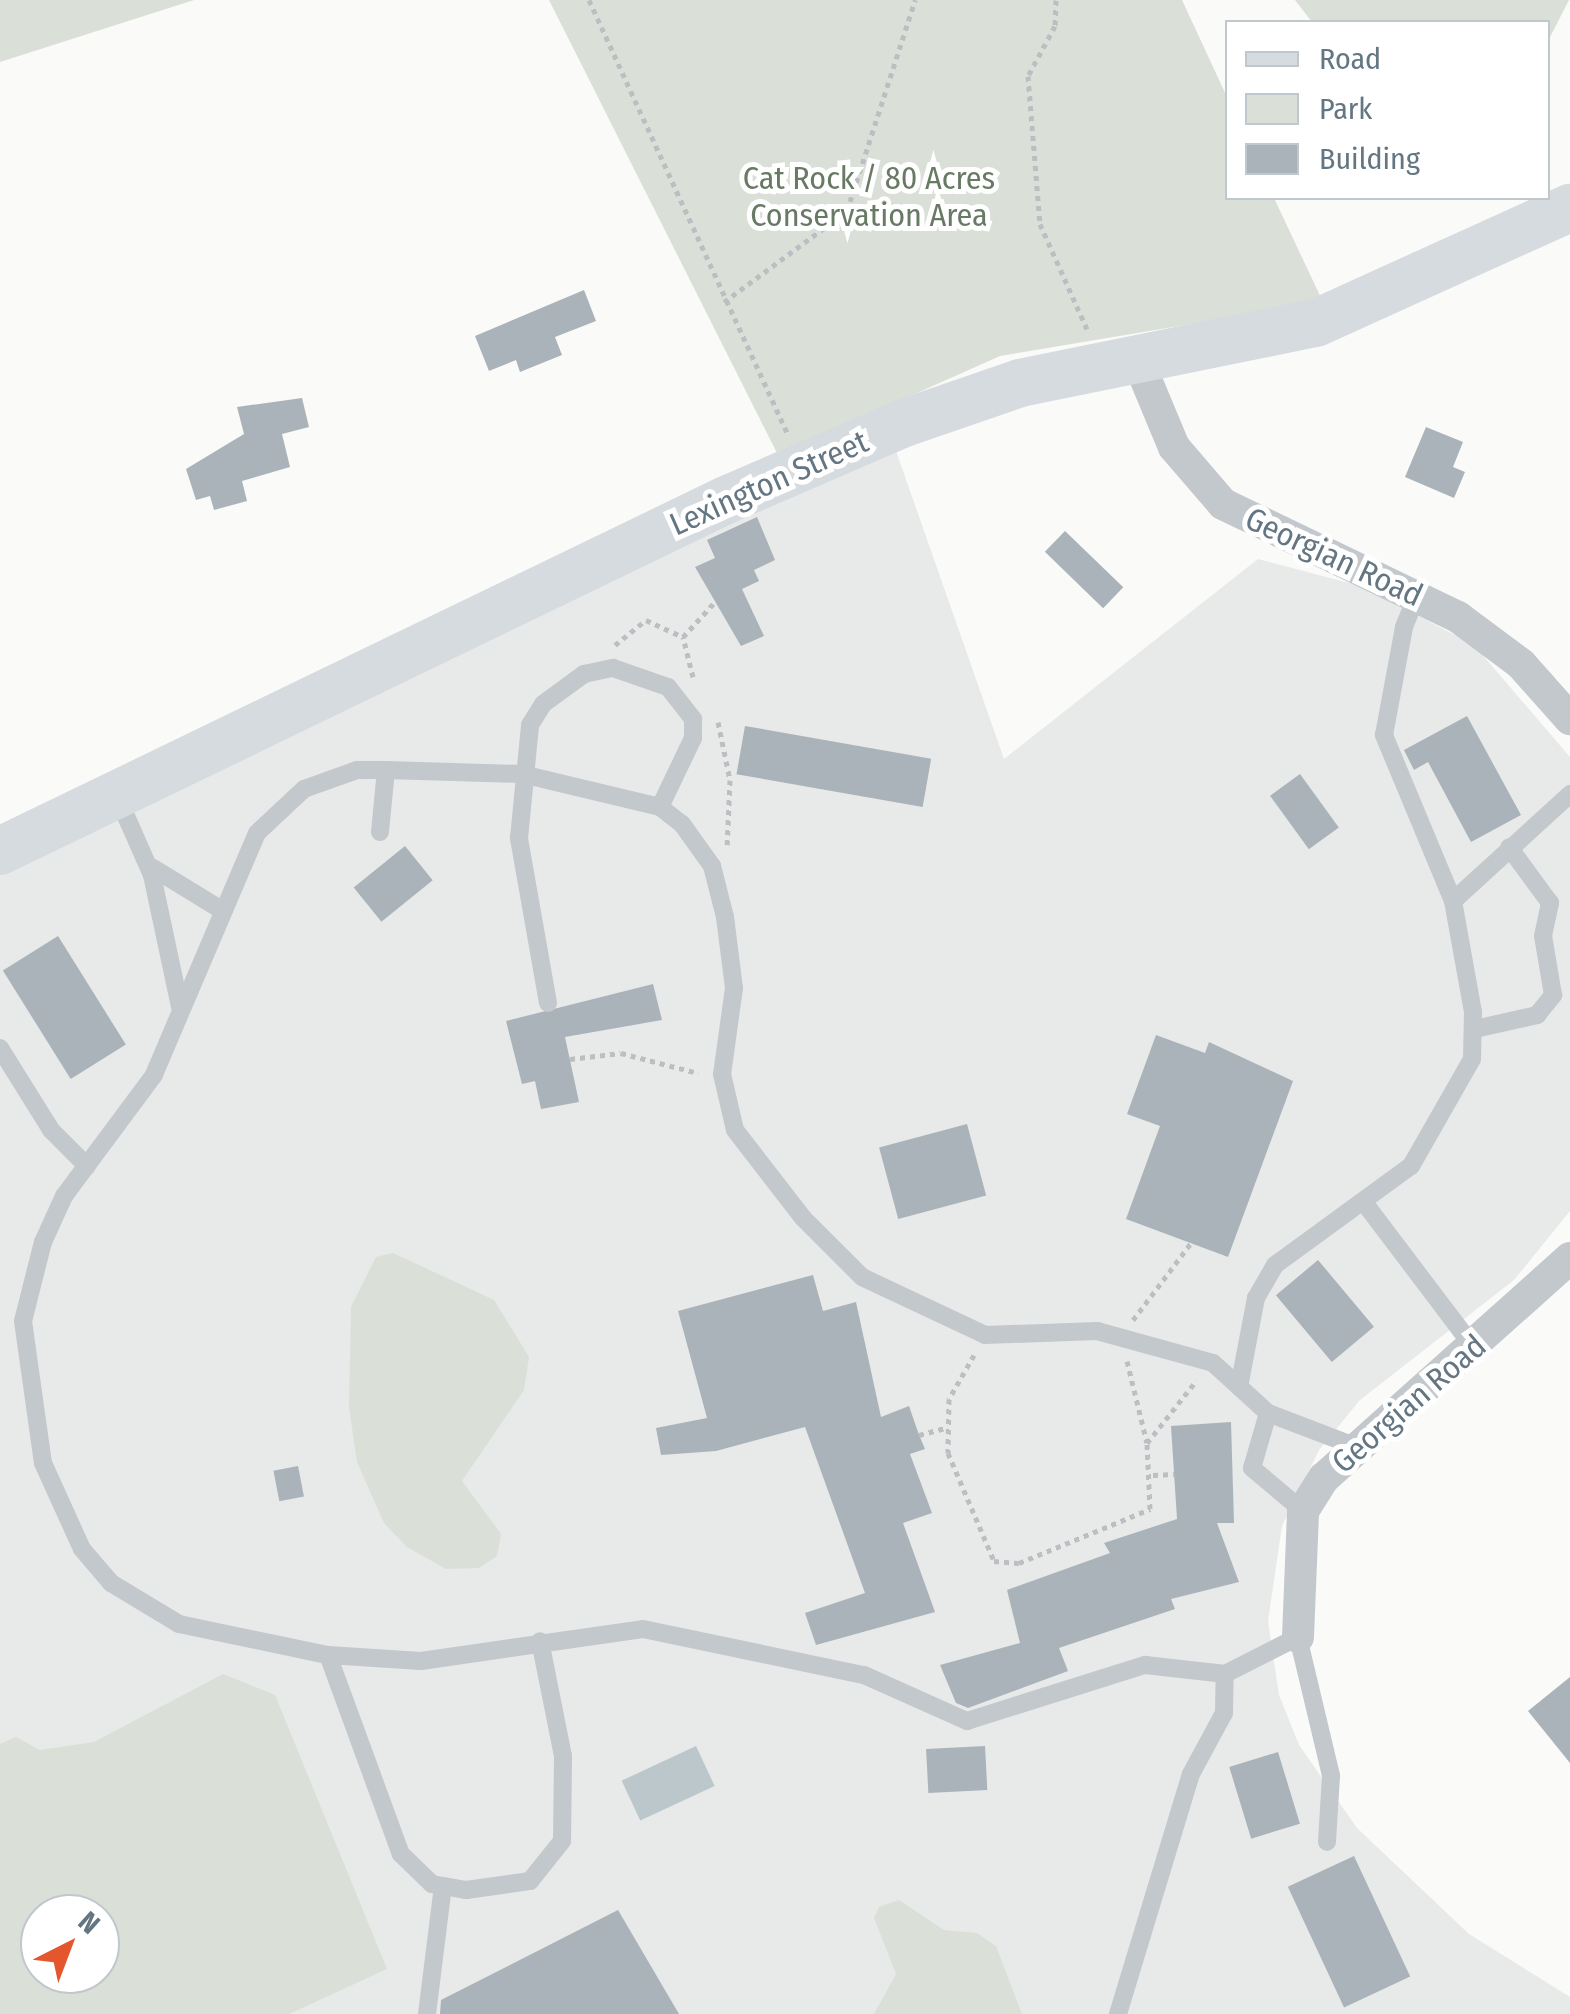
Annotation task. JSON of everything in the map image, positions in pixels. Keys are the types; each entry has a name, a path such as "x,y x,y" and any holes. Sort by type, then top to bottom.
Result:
{"street":[{"name":"Lexington Street","path":"0,851 802,466 988,392 1316,323 1570,208"},
{"name":"Georgian Road","path":"1122,366 1174,448 1222,504 1418,593 1505,650 1570,718"},
{"name":"Georgian Road","path":"1304,1511 1357,1447 1568,1265"},
{"path":"1298,1637 1304,1511"}],"lane":[{"path":"1238,1387 1256,1298 1275,1265 1366,1205 1430,1142 1472,1060 1475,1029 1453,901 1384,734 1404,627 1418,593"},
{"path":"548,1003 519,838 522,774 530,726 543,704 584,674 612,668 652,676 693,718 686,759 660,806"},
{"path":"380,832 386,770"},
{"path":"1327,1842 1331,1776 1298,1637 1225,1674 1145,1665 968,1721 864,1674 736,1644 643,1629 421,1660 328,1655 179,1624 110,1583 82,1549 43,1462 23,1321 48,1226 154,1075 248,845 291,798 344,771 522,774 660,806 712,866 734,988 722,1074 736,1130 862,1277 985,1335 1121,1337 1212,1363 1268,1412 1357,1447"},
{"path":"1453,901 1570,794"},
{"path":"117,796 146,857 166,883 220,909"},
{"path":"1475,1029 1532,1017 1551,1001 1548,899 1509,847"},
{"path":"146,857 180,1018"},
{"path":"0,1048 50,1130 87,1166"},
{"path":"1366,1205 1474,1348"},
{"path":"1268,1412 1252,1468 1304,1511"},
{"path":"328,1655 401,1854 443,1886 530,1881 562,1840 563,1756 540,1641"},
{"path":"1118,2014 1191,1774 1224,1713 1225,1674"},
{"path":"428,2014 443,1886"}],"path":[{"path":"589,0 802,466"},
{"path":"724,302 847,211 916,0"},
{"path":"1056,0 1055,26 1028,76 1040,224 1122,366"},
{"path":"612,668 617,641 646,620 683,636"},
{"path":"570,1059 621,1052 722,1074"},
{"path":"985,1335 949,1399 948,1453 994,1560 1019,1563 1150,1510 1153,1475 1148,1443 1121,1337 1192,1243"},
{"path":"1148,1443 1212,1363"},
{"path":"920,1435 948,1427"},
{"path":"1153,1475 1174,1474"}],"shaded area":[{"path":"895,448 1004,759 1258,559 1361,586 1474,645 1570,757 1570,1211 1514,1280 1360,1400 1319,1450 1282,1526 1268,1621 1279,1695 1299,1745 1357,1828 1469,1934 1570,1997 1570,2014 0,2014 0,871 703,531"},
{"path":"696,1746 715,1786 640,1821 622,1781"}],"green space":[{"path":"0,0 194,0 0,62"},
{"name":"Cat Rock / 80 Acres Conservation Area","path":"549,0 1182,0 1225,93 1225,200 1275,200 1323,302 1000,356 778,455"},
{"path":"1295,0 1569,0 1550,37 1550,20 1310,20"},
{"path":"393,1253 494,1300 529,1357 524,1390 462,1481 501,1534 497,1556 479,1568 446,1569 407,1547 384,1523 357,1462 349,1407 351,1307 376,1257"},
{"path":"223,1674 275,1695 387,1969 289,2014 0,2014 0,1744 16,1737 40,1750 94,1742"},
{"path":"899,1900 944,1930 977,1933 996,1946 1022,2014 874,2014 896,1974 874,1918 879,1907"}],"building":[{"path":"584,290 596,321 555,337 562,355 520,372 516,360 489,371 475,336"},
{"path":"302,398 309,427 282,434 290,467 242,481 247,501 214,510 210,496 196,500 186,469 244,434 237,407"},
{"path":"1426,427 1463,442 1453,467 1465,472 1454,498 1405,477"},
{"path":"757,517 775,560 754,570 759,581 742,589 764,636 741,646 695,567 715,558 707,540"},
{"path":"1065,531 1123,587 1103,608 1045,552"},
{"path":"1467,716 1521,815 1471,842 1428,762 1414,770 1404,750"},
{"path":"745,726 931,759 923,807 736,774"},
{"path":"1300,774 1339,827 1309,849 1270,796"},
{"path":"405,846 433,880 381,922 354,888"},
{"path":"58,936 126,1045 71,1079 3,970"},
{"path":"653,984 662,1020 565,1037 579,1102 541,1109 535,1081 522,1084 506,1021"},
{"path":"1156,1035 1205,1053 1209,1042 1293,1081 1228,1257 1126,1219 1160,1126 1127,1114"},
{"path":"967,1124 986,1195 898,1219 879,1148"},
{"path":"1318,1260 1374,1327 1332,1362 1276,1295"},
{"path":"813,1275 823,1311 856,1302 881,1417 909,1406 925,1449 910,1454 932,1513 903,1523 935,1612 816,1645 805,1613 865,1593 805,1427 716,1451 661,1455 656,1428 707,1418 678,1311"},
{"path":"1231,1422 1234,1523 1217,1523 1239,1582 1171,1599 1175,1609 1059,1648 1068,1671 968,1708 956,1703 940,1665 1020,1643 1007,1590 1110,1553 1104,1543 1177,1519 1171,1426"},
{"path":"298,1466 304,1496 279,1501 273,1471"},
{"path":"1570,1677 1570,1763 1528,1711"},
{"path":"985,1746 987,1790 928,1793 926,1749"},
{"path":"1278,1752 1300,1824 1251,1839 1229,1767"},
{"path":"1354,1856 1410,1977 1344,2007 1288,1887"},
{"path":"618,1910 679,2014 440,2014 441,2000"}]}
